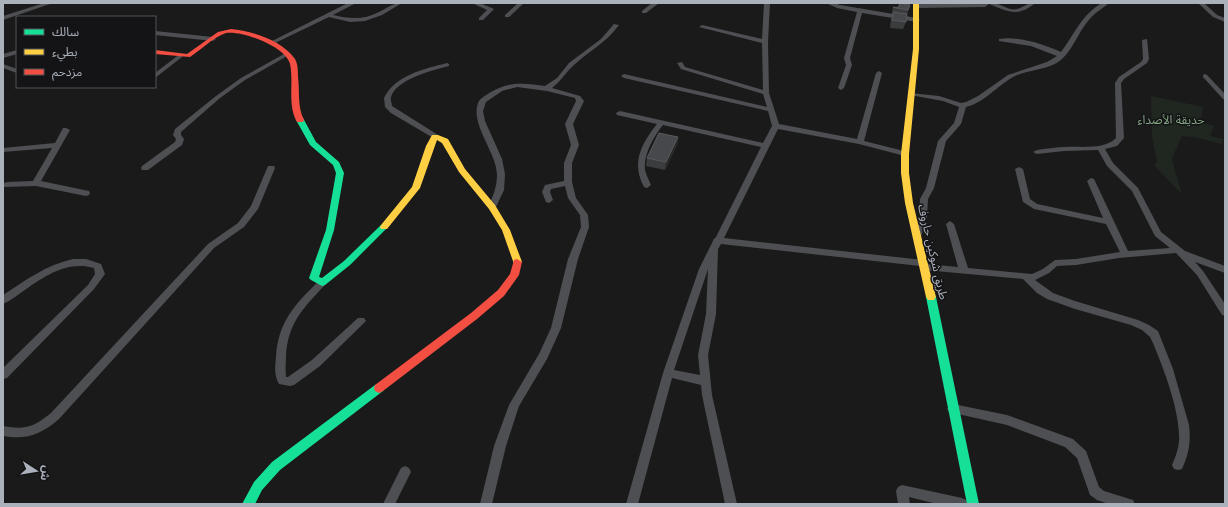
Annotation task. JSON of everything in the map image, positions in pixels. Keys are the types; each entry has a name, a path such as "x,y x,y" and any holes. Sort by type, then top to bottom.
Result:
{"street":[{"path":"3,18 50,3"},
{"path":"271,43 353,3"},
{"path":"328,14 346,20 364,21 399,3"},
{"path":"475,3 491,9 481,19"},
{"path":"507,16 521,3"},
{"path":"644,12 656,3"},
{"path":"632,504 668,373 693,298 716,243 776,126 766,94 764,42 767,3"},
{"path":"829,3 917,20"},
{"path":"916,4 986,5 988,3 1004,10 1018,11 1032,3"},
{"path":"912,94 943,99 963,105 974,101 1010,76 1049,64 1061,56 1081,25 1101,5 1106,3"},
{"path":"1201,3 1215,16 1225,20"},
{"name":"طريق شوكين حاروف","path":"916,4 917,20 912,94 905,154 906,180 973,504"},
{"path":"841,88 849,65 847,58 860,10"},
{"path":"546,89 559,79 572,64 603,40 616,25"},
{"path":"702,27 764,42"},
{"path":"156,52 188,56 222,32 233,30 245,32 271,43 292,60 295,71 296,114 313,143 336,164 340,173 332,222 314,275 314,278 322,283"},
{"path":"156,33 213,39"},
{"path":"1000,40 1027,42 1047,48 1061,56"},
{"path":"1037,152 1064,149 1100,148 1114,144 1120,138 1118,83 1121,78 1144,63 1146,59 1145,40"},
{"path":"3,56 16,52"},
{"path":"145,168 179,143 180,139 177,134 178,131 218,97 243,78 286,55"},
{"path":"156,75 180,56"},
{"path":"680,63 683,68 766,94"},
{"path":"248,504 258,486 276,466 438,344 490,302 510,283 514,275 517,259 510,240 492,207 462,170 445,141 416,127 389,107 387,98 390,90 398,83 446,65"},
{"path":"3,66 16,71"},
{"path":"860,142 880,73"},
{"path":"624,76 636,80 772,110"},
{"path":"1205,76 1225,98"},
{"path":"486,504 500,446 514,405 543,356 556,328 573,259 585,227 584,215 572,198 568,183 568,163 575,145 569,124 580,98 575,95 530,86 510,86 488,98 481,104 480,113 482,123 497,155 502,176 502,186 492,207"},
{"path":"917,236 923,217 924,199 931,182 942,141 957,124 963,105"},
{"path":"620,113 765,146"},
{"path":"647,185 640,169 642,160 652,133 661,123"},
{"path":"776,126 860,142 905,154"},
{"path":"36,183 56,145 66,130"},
{"path":"361,321 307,371 290,382 283,381 281,375 281,345 284,333 297,310 322,283 342,267 379,232 416,188 426,162 430,142 435,137"},
{"path":"3,150 56,145"},
{"path":"1100,148 1110,164 1135,190 1158,234 1180,251 1200,272 1225,312"},
{"path":"3,430 29,433 38,429 55,416 212,246 241,225 255,207 271,168"},
{"path":"1019,169 1026,200 1034,206 1109,222"},
{"path":"1091,180 1109,222 1126,255"},
{"path":"8,185 36,183 86,193"},
{"path":"549,200 546,192 548,187 568,183"},
{"path":"950,224 964,271"},
{"path":"716,243 1026,277 1040,274 1055,263 1074,263 1126,255 1158,254 1180,251 1225,270"},
{"path":"716,243 711,314 703,355 707,395 732,504"},
{"path":"3,300 54,268 63,264 90,262 98,266 100,274 91,288 3,375"},
{"path":"1026,277 1049,296 1136,323 1150,330 1154,334 1168,373 1183,424 1184,448 1178,465"},
{"path":"668,373 705,381"},
{"path":"953,409 1008,420 1069,443 1082,455 1090,484 1094,491 1101,496 1129,504"},
{"path":"389,504 405,472"},
{"path":"904,504 902,491 962,504"}],"green space":[{"name":"حديقة الأصداء","path":"1151,96 1203,107 1200,122 1214,126 1210,136 1223,139 1222,144 1199,138 1182,136 1172,158 1182,194 1154,165 1157,162 1152,137"}],"building":[{"path":"900,3 910,5 908,10 898,8"},
{"path":"893,12 907,14 906,22 892,20"},
{"path":"659,133 678,137 666,162 647,158"}],"traffic: fast":[{"path":"300,120 313,143 336,164 340,173 330,230 314,278 322,283 347,263 384,227"},
{"path":"931,297 973,504"},
{"path":"248,504 258,486 276,466 379,388"}],"traffic: slow":[{"path":"916,3 916,49 905,154 905,173 909,203 931,297"},
{"path":"384,227 416,188 430,146 435,137 445,141 462,170 492,207 506,230 517,262"}],"traffic: jam":[{"path":"156,52 188,56 221,33 231,31 250,34 261,38 280,48 292,60 295,75 295,102 297,114 300,120"},
{"path":"379,388 474,316 501,293 514,275 517,262"}]}
